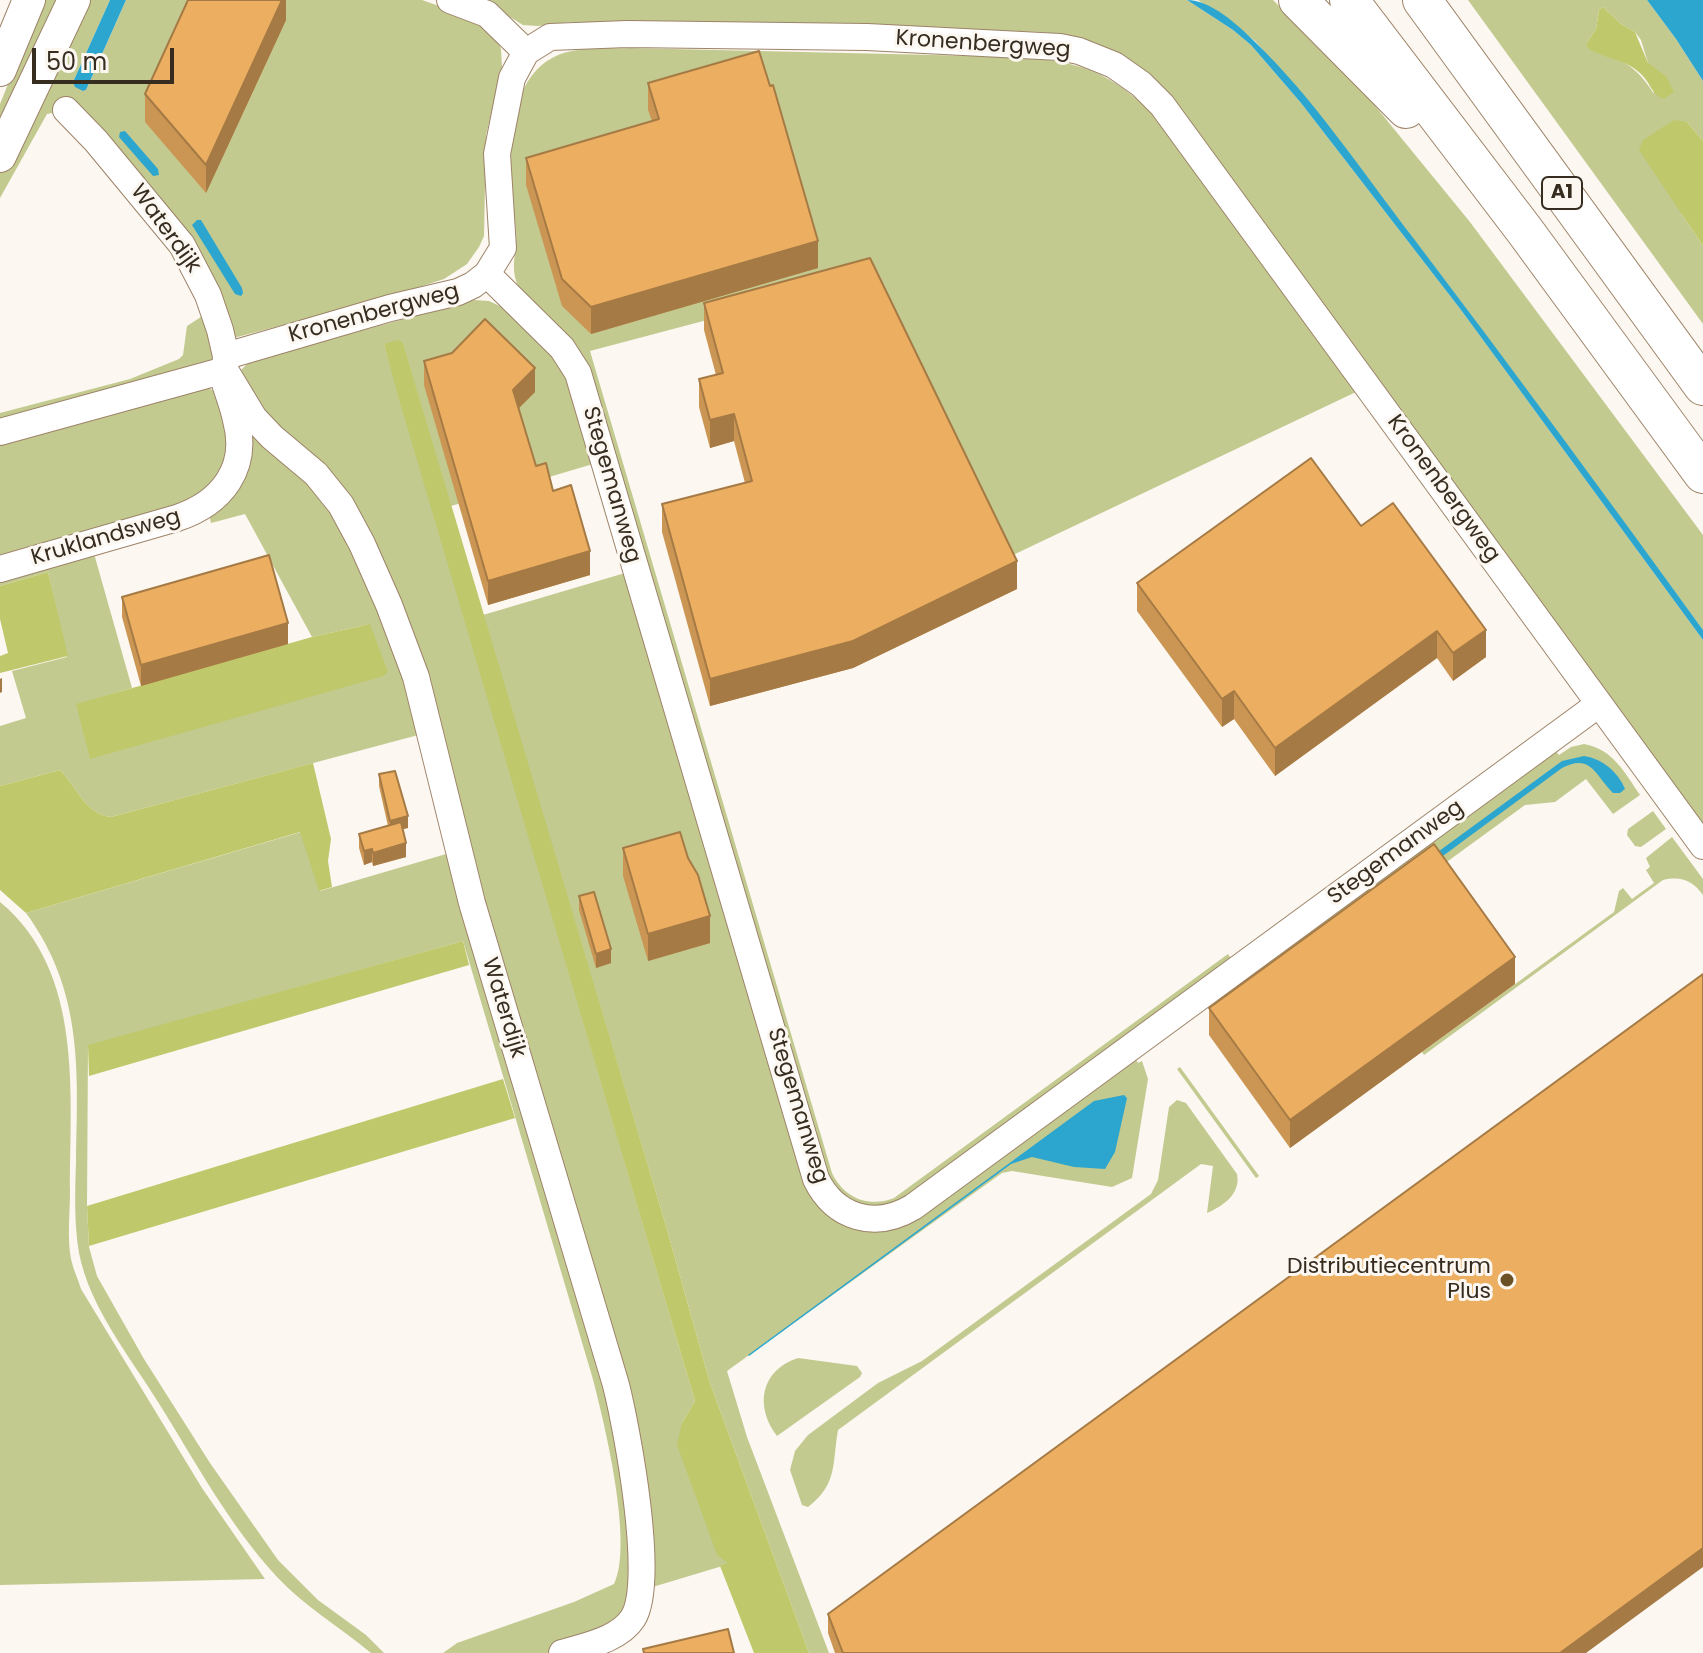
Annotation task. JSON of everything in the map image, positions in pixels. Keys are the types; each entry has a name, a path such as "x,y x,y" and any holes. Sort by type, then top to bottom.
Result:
{"highway":[{"name":"A1","path":"1298,0 1525,231"},
{"name":"A1","path":"1349,0 1525,231 1703,474"},
{"name":"A1","path":"1422,0 1703,386"}],"main road":[{"path":"0,70 29,0"},
{"path":"0,156 74,0"}],"street":[{"path":"450,0 487,14 526,52"},
{"name":"Kronenbergweg","path":"225,363 360,317 458,292 487,274 503,248 497,179 500,133 515,69 526,52 540,41 560,35 867,37 1060,47 1079,51 1114,65 1141,84 1171,117 1703,846"},
{"name":"Waterdijk","path":"66,110 106,152 182,245 208,295 225,363 254,418 316,474 341,505 362,544 402,636 416,677 472,903 622,1410 633,1465 640,1544 640,1602 633,1618 621,1630 562,1653"},
{"name":"Stegemanweg","path":"487,274 562,348 578,373 816,1179 830,1201 852,1216 877,1220 890,1218 913,1207 1599,704"},
{"path":"0,432 225,363"},
{"name":"Kruklandsweg","path":"0,569 177,518 194,512 214,499 229,481 239,452 237,421 223,377 225,363"}],"green space":[{"path":"42,0 63,0 0,142 0,104"},
{"path":"85,0 110,0 73,82 83,91 126,0 422,0 479,20 498,40 502,67 486,135 484,236 479,247 467,264 444,279 230,339 202,291 214,361 0,424 0,413 130,379 179,359 183,355 187,326 204,315 172,249 91,151 52,113 47,114 0,198 0,167"},
{"path":"482,0 1187,0 1233,30 1251,45 1301,103 1461,310 1703,640 1703,825 1182,110 1168,93 1137,67 1102,47 1042,32 571,22 538,26 523,25"},
{"path":"1198,0 1273,0 1358,85 1470,222 1703,535 1703,630 1465,307 1306,100 1255,41"},
{"path":"1468,0 1647,0 1676,39 1703,81 1703,141 1687,122 1681,213 1703,246 1703,324","holes":["1603,7 1635,32 1641,40 1654,94 1630,66 1594,51 1586,44 1596,29 1599,10"]},
{"path":"1603,7 1635,32 1648,63 1666,76 1674,92 1664,99 1660,97 1636,70 1588,48 1586,44 1596,29 1599,10"},
{"path":"583,49 1020,57 1076,66 1107,78 1152,113 1356,392 1013,555 877,275 590,351 832,1173 843,1189 866,1201 894,1198 1228,954 1232,960 906,1198 887,1207 856,1205 831,1185 594,386 516,282 512,134 525,87 537,69 556,56"},
{"path":"1674,120 1687,122 1703,141 1703,246 1639,150 1643,140"},
{"path":"474,300 489,301 504,308 554,356 567,377 593,464 451,506 403,344 384,344 695,1401 682,1423 729,1564 646,1589 639,1482 374,558 267,426 239,372 250,361"},
{"path":"398,340 403,343 710,1383 809,1653 754,1653 720,1566 728,1563 717,1555 677,1445 682,1423 695,1401 398,396 384,344"},
{"path":"205,385 219,395 228,423 227,464 200,499 0,561 0,438"},
{"path":"246,413 353,534 422,734 111,817 94,811 60,770 0,786 0,726 26,718 12,671 67,657 48,572 0,586 0,576 93,550 132,688 76,705 370,624 312,637 245,514 211,523 209,514"},
{"path":"48,572 68,656 0,673 0,656 8,653 0,619 0,586"},
{"path":"625,573 834,1219 870,1230 907,1224 1135,1058 1138,1063 1142,1061 1148,1079 1132,1178 1112,1187 1012,1171 1002,1173 727,1371 747,1437 829,1653 809,1653 710,1383 483,615"},
{"path":"370,624 388,672 384,676 90,759 76,704 312,637"},
{"path":"1584,744 1611,757 1640,795 1613,814 1586,779 1555,802 1525,805 1235,1016 1221,996 1555,750 1559,755 1571,747"},
{"path":"313,763 331,839 328,861 332,887 319,891 300,832 26,913 0,890 0,786 60,770 94,811 111,817"},
{"path":"1653,811 1666,829 1641,847 1635,846 1627,835 1628,829"},
{"path":"301,832 320,891 453,852 622,1423 631,1608 595,1638 547,1653 443,1653 457,1643 574,1602 614,1584 621,1541 615,1482 592,1376 463,941 88,1046 87,1206 89,1247 97,1276 144,1359 210,1463 278,1560 318,1600 366,1635 384,1653 371,1653 310,1607 277,1577 243,1536 101,1312 84,1273 76,1219 77,1095 73,1032 58,972 45,942 26,913"},
{"path":"1672,837 1703,879 1703,895 1686,880 1663,880 1424,1055 1422,1052 1614,912 1619,891 1623,888 1632,899 1654,883 1646,870 1650,867 1646,858"},
{"path":"0,902 27,930 46,963 59,998 70,1075 69,1243 81,1289 202,1488 265,1579 0,1585"},
{"path":"463,941 469,965 89,1076 88,1045"},
{"path":"1180,1067 1259,1176 1256,1178 1177,1069"},
{"path":"503,1079 515,1118 89,1246 87,1206"},
{"path":"1177,1100 1186,1103 1237,1174 1236,1188 1230,1198 1207,1213 1213,1166 1201,1164 838,1430 829,1481 808,1507 802,1505 790,1470 795,1451 808,1435 878,1383 922,1361 1151,1194 1158,1180 1169,1107"},
{"path":"798,1358 857,1366 862,1373 777,1436 765,1413 765,1390 776,1371"}],"water":[{"path":"110,0 126,0 83,91 73,82"},
{"path":"1187,0 1214,8 1239,27 1275,62 1317,111 1632,532 1703,630 1703,640 1461,310 1301,103 1251,45"},
{"path":"1647,0 1703,0 1703,81 1676,39"},
{"path":"125,131 158,169 159,175 153,176 119,137 120,132"},
{"path":"201,220 242,288 241,296 235,294 192,225"},
{"path":"1584,756 1609,767 1625,789 1613,793 1592,768 1580,763 1562,768 1252,997 1248,991 1562,761"},
{"path":"1124,1095 1127,1098 1115,1152 1105,1169 1074,1167 1032,1157 1011,1164 748,1355 1094,1101"}],"building":[{"path":"188,0 282,0 206,165 145,94"},
{"path":"759,51 770,86 773,85 818,241 591,307 562,279 526,158 659,119 648,83"},
{"path":"870,258 1017,561 853,641 710,679 662,504 752,481 734,414 710,420 699,379 723,373 704,303"},
{"path":"485,319 535,368 513,390 536,466 546,463 553,491 571,485 590,551 488,581 424,361 452,353"},
{"path":"1311,458 1361,526 1393,503 1486,630 1453,653 1437,631 1275,748 1234,691 1222,699 1137,583"},
{"path":"269,555 288,623 141,665 122,597"},
{"path":"395,771 408,816 390,821 379,774"},
{"path":"401,822 406,843 373,853 372,849 364,851 359,834"},
{"path":"680,832 688,858 698,875 710,916 648,934 623,848"},
{"path":"1434,844 1515,957 1290,1120 1209,1008"},
{"path":"594,892 611,949 596,954 579,896"},
{"name":"Distributiecentrum Plus","path":"1703,974 1703,1548 1560,1653 843,1653 828,1614"},
{"path":"728,1629 734,1653 644,1653 643,1649"}],"place":[{"name":"Distributiecentrum Plus","path":"1507,1280"}]}
